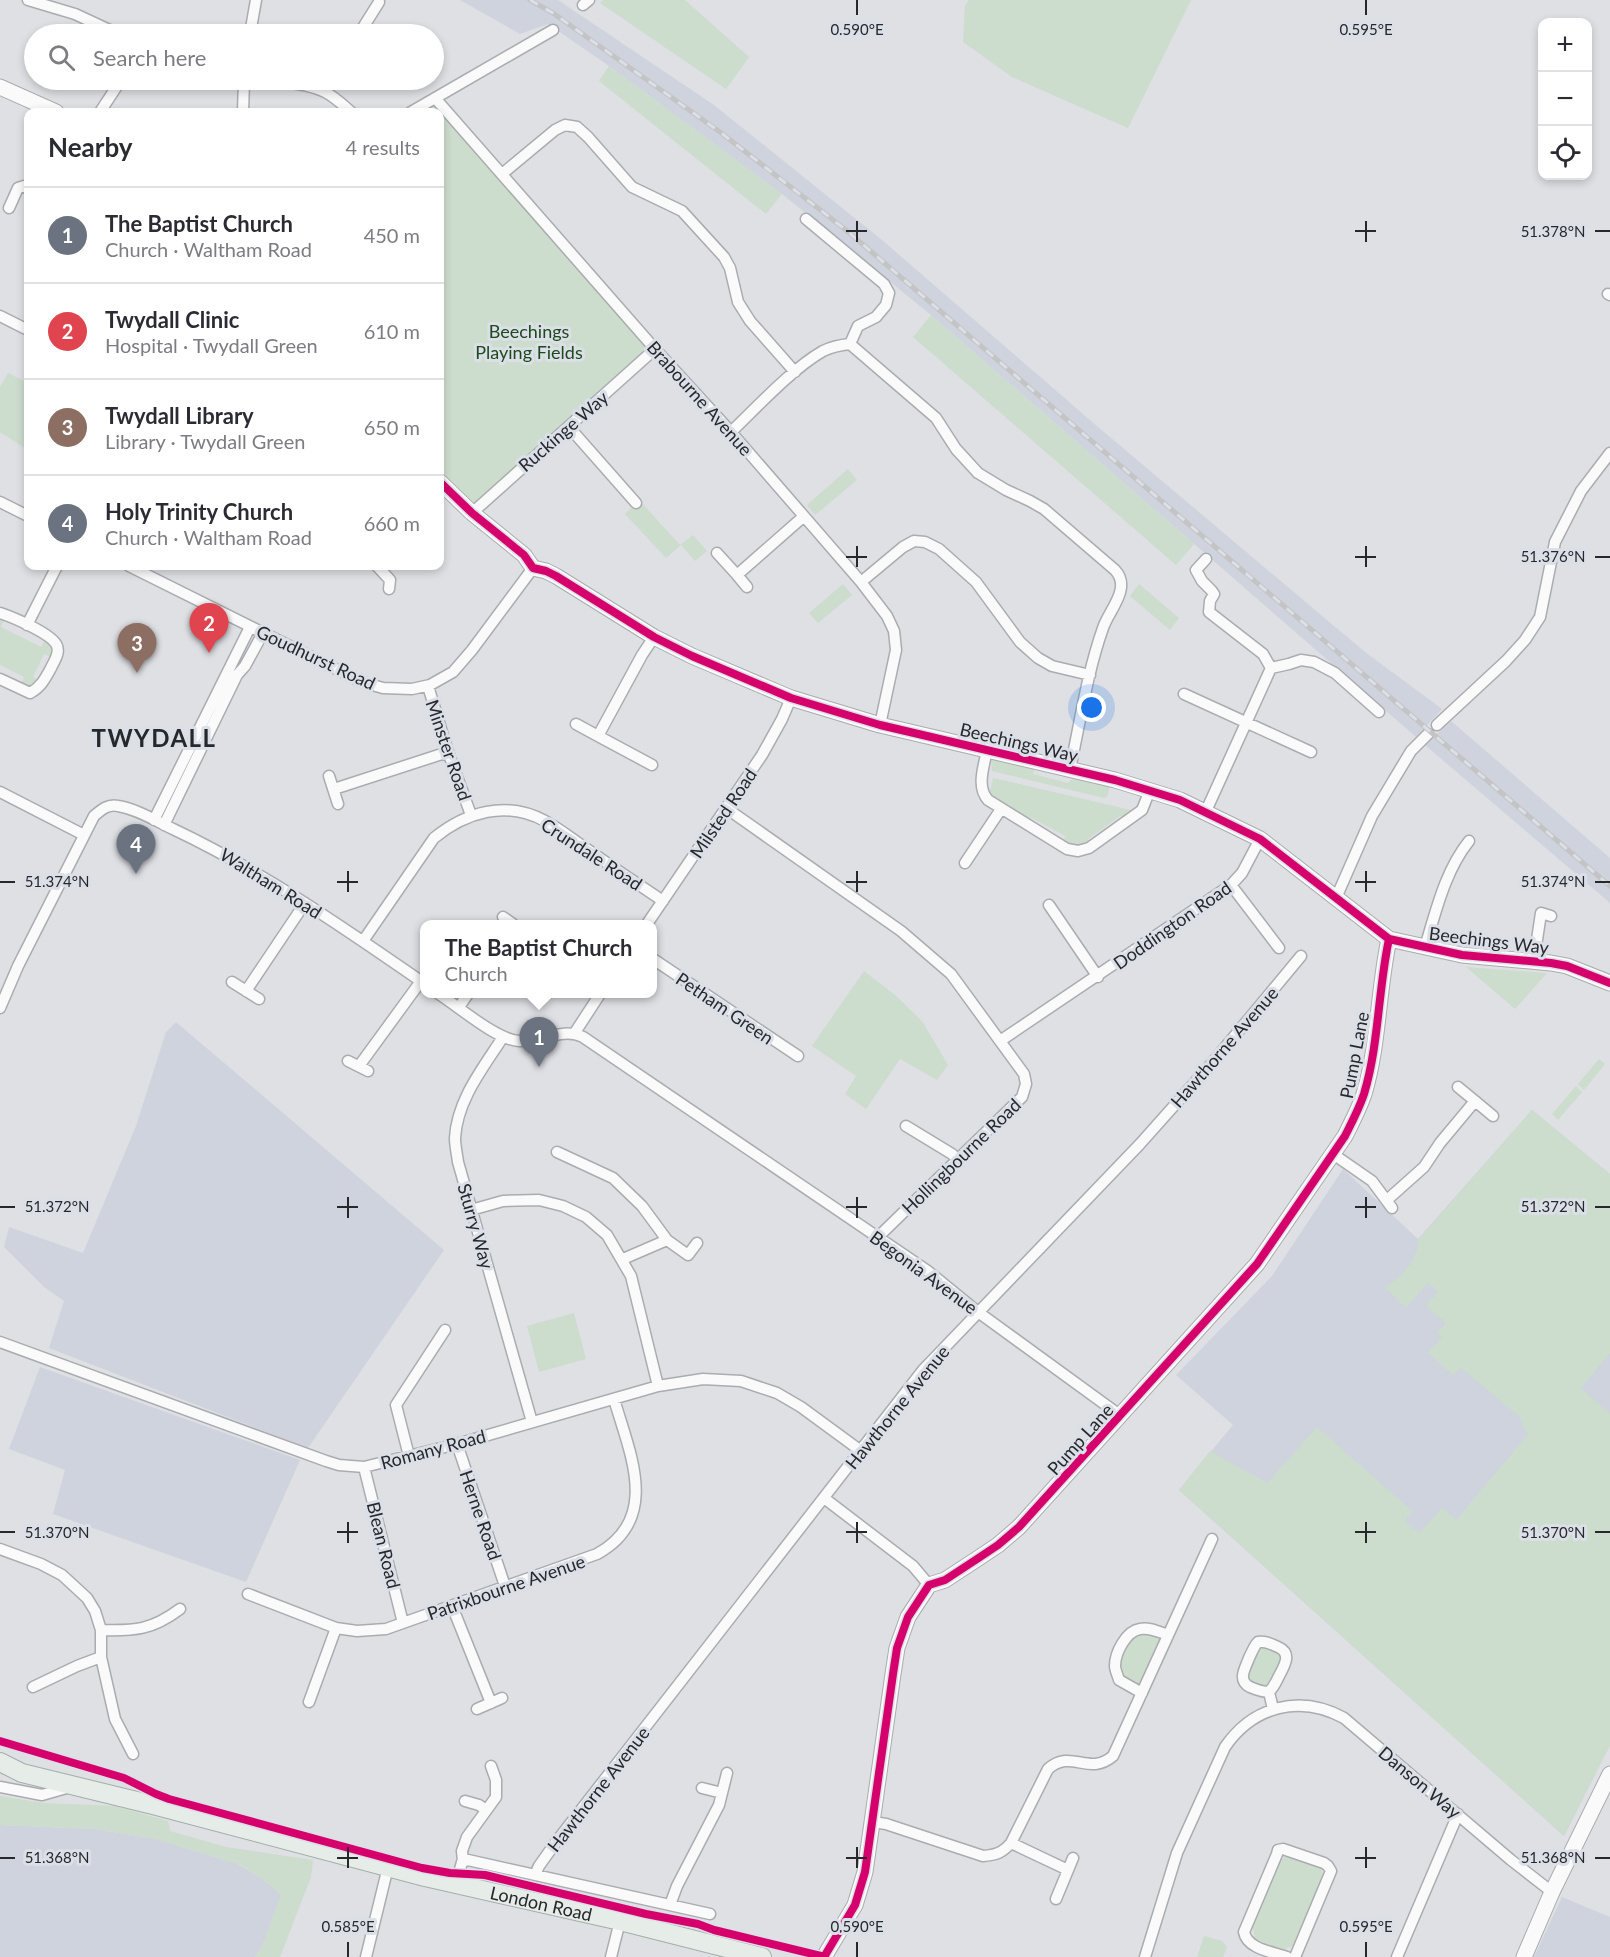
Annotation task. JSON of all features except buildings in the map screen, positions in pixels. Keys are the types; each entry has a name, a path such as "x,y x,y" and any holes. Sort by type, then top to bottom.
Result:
{"main road":[{"name":"London Road","path":"0,1762 22,1773 388,1867 762,1957"},
{"name":"London Road","path":"0,1775 11,1777 22,1773"}],"street":[{"path":"28,0 70,12 96,24"},
{"path":"252,24 256,0"},
{"path":"365,24 379,2"},
{"path":"418,108 553,30"},
{"path":"0,87 47,108"},
{"path":"103,108 114,90"},
{"path":"244,108 246,90"},
{"path":"320,90 336,98 347,108"},
{"name":"Brabourne Avenue","path":"435,98 444,108"},
{"name":"Brabourne Avenue","path":"444,108 655,349 731,432 861,582 887,616 894,631 894,666 880,725"},
{"path":"502,174 555,130 565,125 577,127 588,136 632,187 682,211 724,257 738,302 750,321 795,372"},
{"path":"9,208 18,188 24,186"},
{"path":"806,219 884,284 889,293 886,305 876,317 858,326 850,344"},
{"path":"0,316 24,328"},
{"path":"731,432 795,372 823,351 837,345 850,344 936,418 956,449 978,473 1044,509 1119,574 1122,582 1121,592 1107,618 1090,675 1070,769"},
{"name":"Ruckinge Way","path":"472,513 655,349"},
{"path":"569,427 636,503"},
{"path":"1437,725 1506,661 1525,640 1540,617 1555,542 1581,491 1610,453"},
{"name":"Beechings Way","path":"444,486 472,513 524,555 533,568 556,576 654,637 692,656 791,698 880,725 1150,790 1206,812 1260,839 1389,939 1462,955 1534,960 1567,966 1610,983"},
{"path":"1,505 24,514"},
{"path":"737,575 803,517"},
{"path":"861,582 903,547 914,541 925,542 939,549 976,582 1020,642 1038,658 1052,666 1090,675"},
{"path":"717,553 747,587"},
{"path":"1206,559 1196,570 1214,594 1210,601 1209,612 1263,654 1271,668"},
{"name":"Goudhurst Road","path":"150,570 250,627 372,686 402,690 428,686 459,667 533,568"},
{"path":"27,625 55,570"},
{"path":"381,570 390,580 389,589"},
{"path":"0,614 27,625 52,639 57,645 57,655 44,682 30,693 0,679"},
{"path":"154,820 250,627"},
{"path":"164,825 237,675 245,666 263,633"},
{"path":"598,736 654,637"},
{"path":"1271,668 1301,660 1314,662 1335,673 1379,712"},
{"path":"1206,812 1271,668"},
{"name":"Minster Road","path":"428,686 448,752 471,815"},
{"path":"1184,694 1311,752"},
{"name":"Milsted Road","path":"650,920 767,747 791,698"},
{"path":"576,724 652,765"},
{"path":"1336,898 1372,816 1411,751 1428,734"},
{"path":"987,750 981,785 983,794 1001,810 1067,849 1078,851 1089,848 1142,810 1150,790"},
{"path":"334,789 448,752"},
{"path":"330,776 338,804"},
{"path":"0,792 84,835 0,1008"},
{"name":"Waltham Road","path":"84,835 94,816 107,806 119,806 154,820 217,850 305,903 420,980"},
{"name":"Hollingbourne Road","path":"726,808 901,931 951,974 1024,1074 1026,1084 1022,1096 878,1237"},
{"name":"Crundale Road","path":"363,941 434,838 449,826 471,815 494,810 519,812 544,820 663,901"},
{"path":"965,863 1001,810"},
{"name":"Doddington Road","path":"1000,1041 1098,977 1231,885 1250,860 1260,839"},
{"path":"1425,947 1448,877 1458,855 1469,841"},
{"path":"1231,885 1293,966"},
{"path":"246,991 305,903"},
{"name":"Doddington Road","path":"1049,905 1098,977"},
{"path":"1534,960 1541,913 1551,916"},
{"path":"503,917 507,920"},
{"name":"Pump Lane","path":"929,1585 952,1575 1011,1535 1257,1264 1333,1154 1356,1114 1364,1094 1374,1042 1389,939"},
{"name":"Hawthorne Avenue","path":"535,1875 538,1866 556,1842 923,1370 1140,1144 1221,1053 1301,956"},
{"name":"Petham Green","path":"657,962 798,1056"},
{"path":"232,982 259,999"},
{"path":"348,1061 364,1069 420,986"},
{"path":"447,998 503,1037 517,1041 574,1034 597,998"},
{"path":"459,1007 465,998"},
{"name":"Begonia Avenue","path":"574,1034 878,1237 1121,1416"},
{"name":"Sturry Way","path":"503,1037 468,1093 455,1140 458,1162 471,1210 532,1422"},
{"path":"1458,1087 1493,1116"},
{"path":"1333,1154 1372,1181 1389,1204 1424,1167 1440,1143 1475,1101"},
{"path":"906,1126 957,1159"},
{"path":"557,1152 613,1178 642,1206 667,1240 688,1255 697,1243"},
{"path":"471,1210 503,1201 539,1200 563,1206 586,1217 608,1235 631,1276 658,1386"},
{"path":"622,1259 667,1240"},
{"path":"410,1456 396,1405 445,1330"},
{"name":"Romany Road","path":"0,1342 339,1465 364,1467 457,1444 658,1386 703,1378 731,1380 758,1386 791,1401 861,1451"},
{"name":"Patrixbourne Avenue","path":"248,1594 336,1628 357,1631 386,1629 611,1547 630,1523 637,1496 635,1472 614,1399"},
{"name":"Herne Road","path":"457,1444 505,1586"},
{"name":"Blean Road","path":"364,1467 403,1623"},
{"path":"824,1498 913,1566 929,1585 908,1617 897,1648 865,1872 855,1905 824,1957"},
{"path":"873,1822 886,1824 983,1856 997,1855 1011,1843 1048,1769 1055,1763 1066,1759 1091,1764 1106,1762 1113,1756 1212,1539"},
{"path":"0,1549 41,1564 62,1575 87,1598 95,1611 101,1630 102,1658 115,1719 133,1754"},
{"path":"452,1606 491,1703"},
{"path":"101,1630 126,1631 148,1628 164,1621 180,1609"},
{"path":"309,1702 336,1628"},
{"path":"1142,1693 1119,1680 1115,1666 1119,1652 1129,1633 1138,1629 1151,1629 1168,1635"},
{"path":"1258,1642 1282,1648 1286,1653 1287,1659 1284,1667 1269,1692 1246,1685 1243,1679 1244,1671 1258,1642"},
{"path":"33,1687 77,1666 102,1658"},
{"path":"1269,1692 1273,1710"},
{"path":"477,1708 502,1698"},
{"name":"Danson Way","path":"1145,1957 1177,1853 1225,1747 1248,1722 1273,1710 1290,1706 1309,1706 1344,1718 1518,1866 1552,1892"},
{"path":"456,1884 467,1837 496,1797 496,1780 491,1766"},
{"path":"670,1905 677,1886 718,1809 727,1773"},
{"path":"1524,1957 1552,1892 1610,1773"},
{"name":"London Road","path":"0,1787 42,1795 75,1786"},
{"path":"702,1788 723,1793"},
{"path":"465,1801 486,1810"},
{"path":"1398,1957 1458,1814"},
{"path":"1011,1843 1068,1870"},
{"path":"1287,1957 1267,1954 1248,1942 1244,1932 1278,1851 1282,1849 1324,1863 1331,1871 1295,1957"},
{"path":"1056,1899 1073,1858"},
{"path":"462,1861 469,1860 710,1914"},
{"path":"366,1957 388,1867"},
{"path":"611,1957 620,1921"}],"shaded area":[{"path":"460,0 558,0 714,105 882,240 1098,427 1365,652 1442,709 1416,737 931,315 782,194 609,66 548,24 520,34"},
{"path":"1451,721 1610,858 1610,903 1425,745"},
{"path":"176,1022 444,1250 308,1448 49,1348 64,1301 44,1287 4,1247 9,1227 83,1253 136,1126 166,1032"},
{"path":"1532,1110 1610,1174 1610,1745 1564,1836 1179,1490 1233,1425 1176,1375 1272,1276 1343,1169 1418,1239"},
{"path":"40,1367 300,1460 246,1582 53,1514 65,1470 9,1449"},
{"path":"0,1825 95,1829 156,1839 238,1864 260,1877 282,1895 262,1947 255,1957 0,1957"},
{"path":"1562,1897 1610,1917 1610,1957 1534,1957"}],"green space":[{"path":"603,0 685,0 749,57 726,89 600,3"},
{"path":"969,0 1191,0 1128,128 1012,77 963,42 965,6"},
{"path":"609,66 782,194 766,214 599,81"},
{"name":"Beechings Playing Fields","path":"435,98 444,108 418,108"},
{"name":"Beechings Playing Fields","path":"444,108 655,349 472,513 444,486"},
{"path":"931,315 1194,544 1176,565 913,337"},
{"path":"8,373 24,381 24,447 0,432 0,387"},
{"path":"848,469 857,480 815,515 807,505"},
{"path":"639,500 680,545 693,535 707,551 695,561 681,545 666,558 625,514"},
{"path":"843,584 852,595 818,623 809,613"},
{"path":"1139,584 1179,618 1170,630 1130,596"},
{"path":"0,618 4,619 1,627 41,647 45,640 52,647 51,657 44,654 33,677 39,680 33,685 21,684 24,677 0,665"},
{"path":"991,756 1018,763 1034,770 1033,774 1068,783 1072,779 1110,786 1107,797 992,771"},
{"path":"993,778 1135,811 1126,818 1120,816 1088,839 1089,843 1073,844 1064,841 1065,836 1032,818 1026,819 993,797 990,792"},
{"path":"1466,967 1547,973 1515,1009"},
{"path":"864,971 895,995 922,1021 948,1065 937,1080 900,1059 866,1109 845,1094 856,1076 812,1046"},
{"path":"1599,1059 1605,1064 1584,1090 1578,1084"},
{"path":"1576,1086 1582,1092 1558,1120 1552,1114"},
{"path":"1532,1110 1610,1174 1610,1353 1581,1388 1610,1414 1610,1745 1564,1836 1179,1490 1210,1451 1267,1483 1317,1427 1413,1512 1405,1521 1419,1533 1442,1508 1456,1520 1528,1434 1521,1418 1461,1368 1453,1375 1428,1353 1442,1337 1437,1333 1446,1323 1426,1306 1438,1291 1428,1283 1406,1308 1385,1288 1408,1268 1415,1255 1418,1240"},
{"path":"574,1313 586,1359 539,1372 527,1326"},
{"path":"1138,1629 1168,1635 1142,1693 1119,1680 1119,1652"},
{"path":"1260,1644 1284,1655 1268,1688 1246,1679"},
{"path":"0,1796 43,1803 115,1806 168,1821 170,1831 226,1847 313,1860 311,1877 280,1957 255,1957 262,1947 281,1895 241,1865 156,1839 95,1829 0,1825"},
{"path":"1289,1854 1320,1866 1324,1878 1298,1943 1281,1951 1256,1940 1251,1923 1278,1862"},
{"path":"1204,1936 1222,1941 1227,1947 1223,1957 1197,1957"}],"railway":[{"path":"530,0 553,13 720,132 846,230 1610,886"}],"cycle path":[{"path":"444,486 472,513 524,555 533,568 556,576 654,637 692,656 791,698 880,725 1115,780 1180,800 1260,839 1389,939 1462,955 1567,966 1610,983"},
{"path":"824,1957 855,1905 865,1872 897,1648 908,1617 929,1585 945,1580 998,1545 1019,1527 1257,1264 1345,1136 1360,1105 1373,1056 1389,939"},
{"path":"0,1741 124,1778 169,1799 422,1868 450,1873 485,1875 646,1914 698,1924 825,1957"}],"place":[{"name":"Twydall Clinic","path":"209,653"},
{"name":"Twydall Library","path":"137,673"},
{"name":"Holy Trinity Church","path":"136,874"},
{"name":"The Baptist Church","path":"539,1067"}],"district":[{"name":"TWYDALL","path":"154,737"}]}
